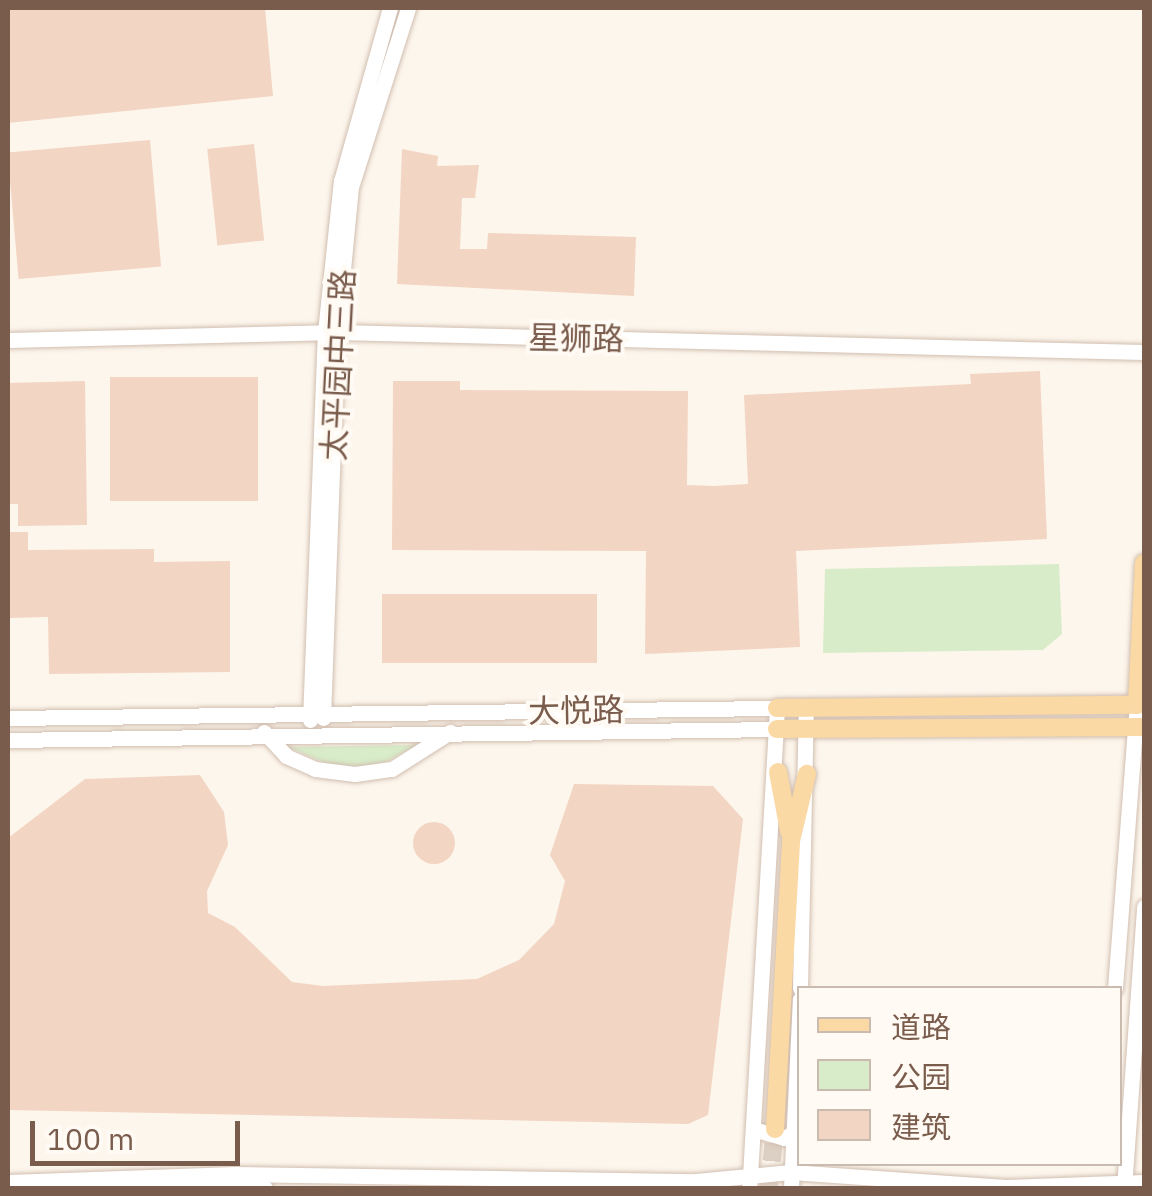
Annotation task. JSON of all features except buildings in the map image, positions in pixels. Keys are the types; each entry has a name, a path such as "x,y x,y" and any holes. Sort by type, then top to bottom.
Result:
{"main road":[{"path":"1141,705 1144,563"},
{"name":"大悦路","path":"778,708 1141,705"},
{"path":"778,730 1140,727"},
{"path":"778,772 791,841"},
{"path":"784,1131 791,841 806,774"}],"street":[{"name":"太平园中三路","path":"316,732 331,332 341,181 390,8"},
{"name":"太平园中三路","path":"331,332 350,187 408,8"},
{"name":"星狮路","path":"8,340 331,332 1144,352"},
{"path":"1115,986 1141,705"},
{"name":"大悦路","path":"8,718 778,708"},
{"path":"749,1181 778,772 778,708"},
{"path":"800,986 806,710"},
{"path":"8,740 264,732 778,730"},
{"path":"264,732 286,756 314,769 355,774 392,769 450,731"},
{"path":"8,1182 100,1175 791,1180 1005,1187 1103,1178 1132,1184 1144,907"},
{"path":"752,1129 784,1138 797,1024"},
{"path":"784,1131 791,1180"},
{"path":"110,1188 265,1188"}],"green space":[{"path":"1059,564 1062,634 1043,650 823,653 825,569"},
{"path":"417,745 386,762 358,767 329,765 288,747"}],"tunnel":[{"path":"769,1188 775,1129"}]}
